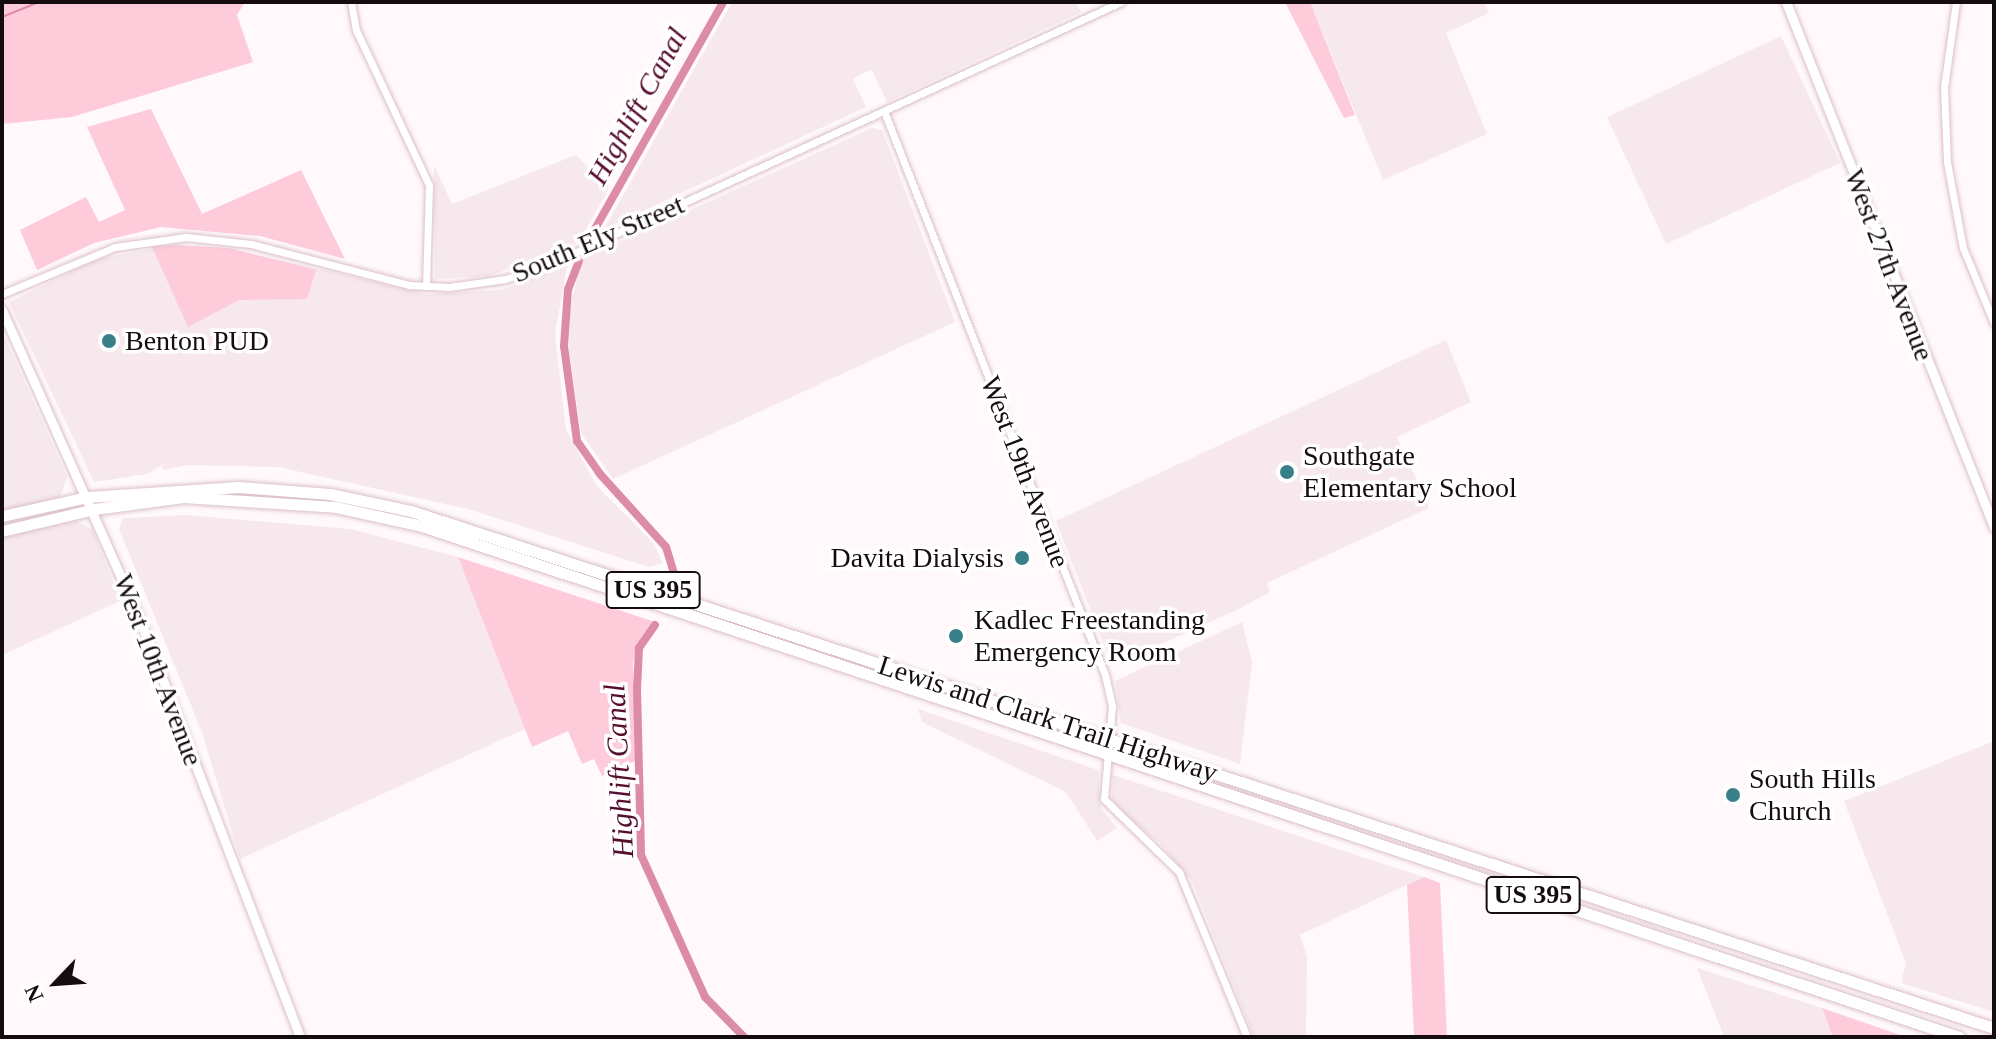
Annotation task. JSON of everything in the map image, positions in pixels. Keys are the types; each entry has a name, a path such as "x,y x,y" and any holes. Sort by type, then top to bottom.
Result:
{"highway":[{"name":"Lewis and Clark Trail Highway","path":"88,497 239,487 330,494 411,511 1994,1028"},
{"name":"US 395","path":"2,516 88,497"},
{"name":"Lewis and Clark Trail Highway","path":"94,509 183,497 254,498 336,507 422,526 1959,1037"},
{"name":"US 395","path":"2,531 94,509"}],"main road":[{"name":"West 27th Avenue","path":"1786,2 1994,527"},
{"name":"West 10th Avenue","path":"2,310 94,509 300,1037"}],"street":[{"path":"351,2 356,30 429,185 426,286"},
{"name":"South Ely Street","path":"2,294 115,247 186,237 251,244 387,281 426,286 486,284 541,268 1121,2"},
{"path":"1956,2 1944,87 1949,179 1963,248 1994,323"},
{"name":"West 19th Avenue","path":"884,111 1105,675 1112,706 1104,799 1179,872 1247,1037"}],"shaded area":[{"path":"2,2 245,2 237,15 253,62 72,117 2,124"},
{"path":"732,2 1076,2 1081,12 887,102 872,70 865,72 853,79 866,107 604,229"},
{"path":"1285,2 1310,2 1355,115 1344,118"},
{"path":"1310,2 1484,2 1489,13 1446,33 1487,134 1383,180"},
{"path":"1781,36 1840,163 1666,244 1607,117"},
{"path":"151,109 202,214 301,170 345,259 260,236 161,227 94,243 37,270 20,230 86,197 99,222 125,210 87,127"},
{"path":"872,128 882,130 955,322 613,479 581,433 569,352 570,307 582,259"},
{"path":"576,155 609,188 579,242 489,276 435,279 434,165 452,204"},
{"path":"173,245 228,248 426,294 501,290 567,266 555,334 566,430 597,486 654,544 663,563 649,567 468,509 278,467 188,465 163,470 162,465 147,474 94,482 9,302 98,259"},
{"path":"152,247 228,248 316,270 307,299 239,300 188,327"},
{"path":"2,331 67,477 60,497 2,512"},
{"name":"Southgate Elementary School","path":"1446,340 1471,402 1397,437 1429,508 1267,583 1270,592 1237,610 1118,663 1110,660 1056,521"},
{"path":"187,515 350,529 458,557 525,729 240,859 203,735 119,529 123,518"},
{"path":"76,521 93,530 120,601 2,655 2,535"},
{"path":"458,557 655,622 637,646 633,662 635,761 602,776 594,759 582,764 568,731 532,747"},
{"path":"1242,622 1252,662 1240,764 1121,723 1115,681"},
{"path":"918,709 1098,770 1101,808 1117,828 1097,841 1066,792 922,722"},
{"path":"1994,741 1994,1012 1901,983 1906,963 1844,801"},
{"path":"1113,775 1423,877 1300,935 1307,957 1306,1037 1254,1037 1192,881 1161,844 1121,812 1112,800"},
{"path":"1424,877 1440,883 1447,1037 1414,1037 1407,885"},
{"path":"1697,968 1822,1008 1833,1037 1724,1037"},
{"path":"1822,1008 1906,1037 1833,1037"}],"waterway":[{"path":"2,17 39,2"},
{"name":"Highlift Canal","path":"592,234 723,2"},
{"name":"Highlift Canal","path":"579,261 568,289 564,346 577,441 600,474 666,547 675,577"},
{"name":"Highlift Canal","path":"655,625 639,648 641,855 705,997 744,1037"}],"place":[{"name":"Benton PUD","path":"109,341"},
{"name":"Southgate Elementary School","path":"1287,472"},
{"name":"Davita Dialysis","path":"1022,558"},
{"name":"Kadlec Freestanding Emergency Room","path":"956,636"},
{"name":"South Hills Church","path":"1733,795"}]}
